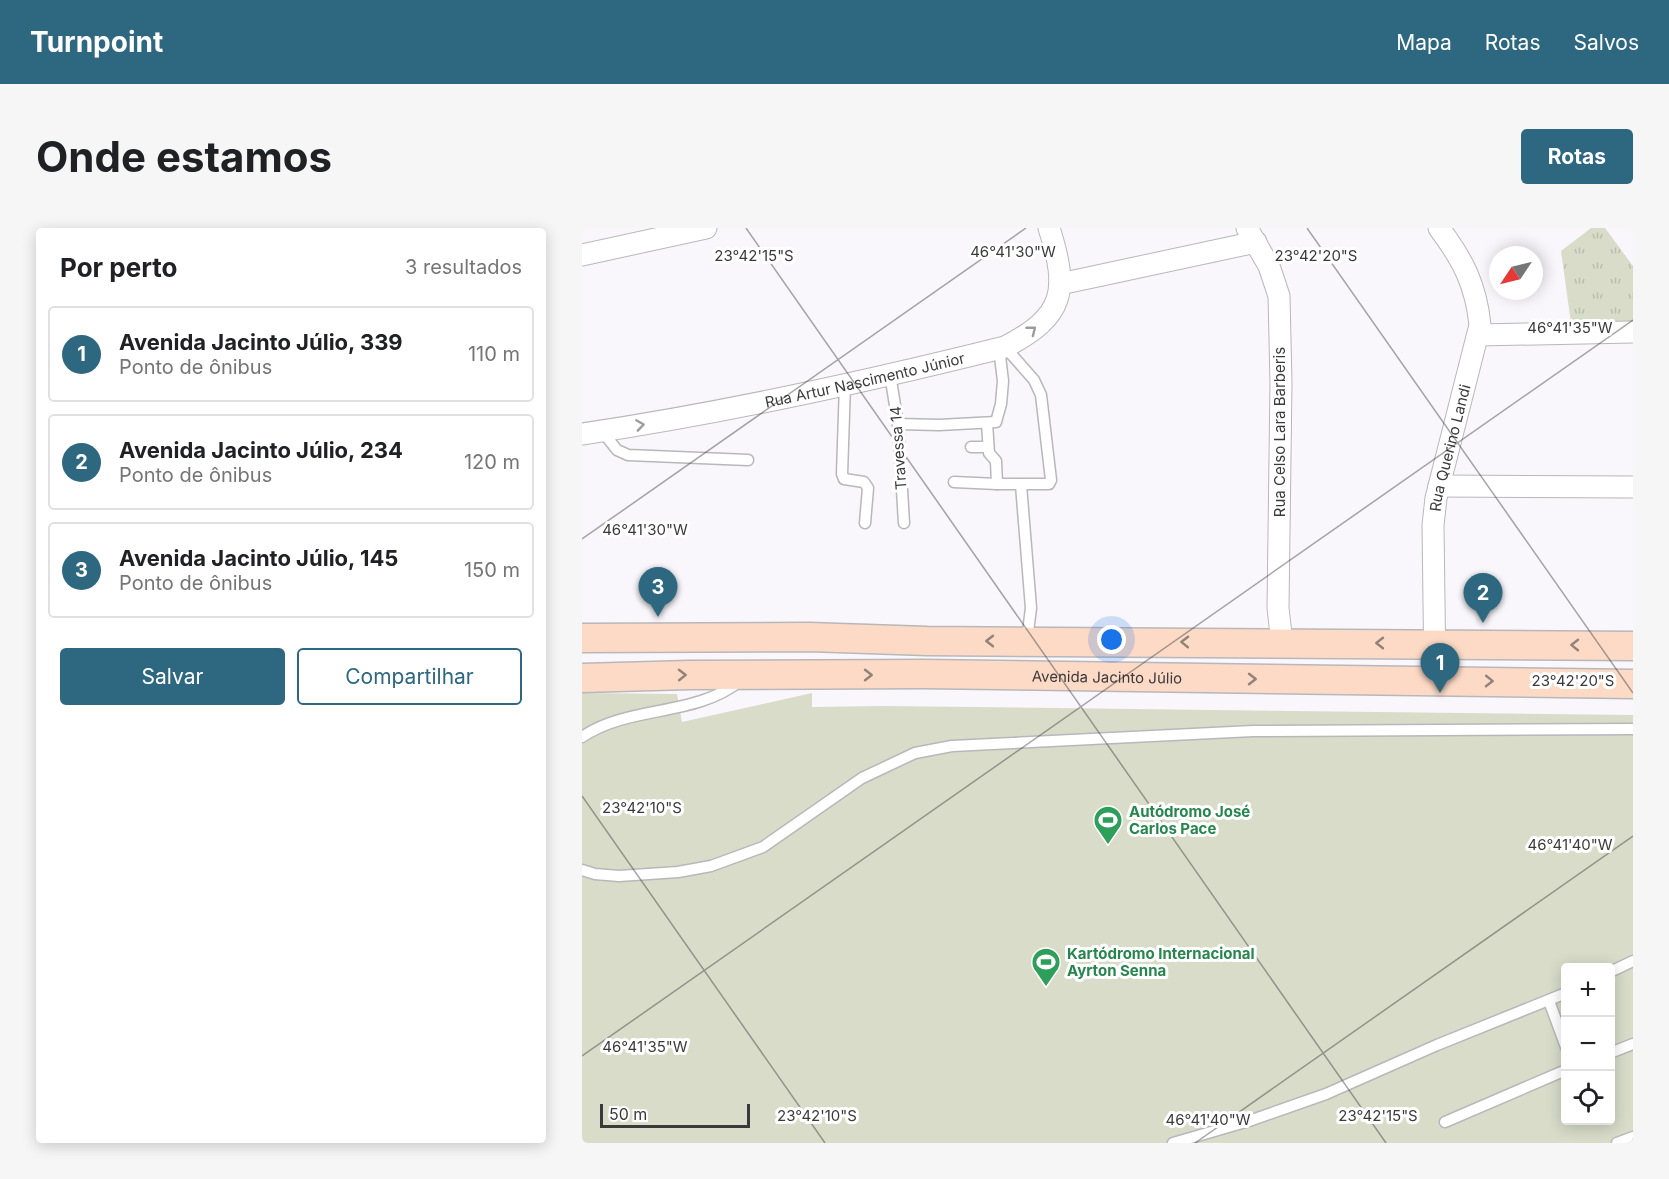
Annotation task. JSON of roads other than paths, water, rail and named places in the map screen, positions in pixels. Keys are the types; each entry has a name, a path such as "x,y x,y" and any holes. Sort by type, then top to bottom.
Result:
{"street":[{"path":"582,255 628,236 706,228"},
{"name":"Rua Artur Nascimento Júnior","path":"592,432 659,422 845,384 1002,347 1025,336 1042,322 1053,310 1059,297 1057,257 1049,228"},
{"name":"Rua Querino Landi","path":"1435,680 1433,525 1439,486 1480,325 1478,302 1471,279 1439,228"},
{"path":"1060,284 1251,235"},
{"name":"Rua Celso Lara Barberis","path":"1251,235 1269,266 1279,296 1281,383 1278,608 1282,643"},
{"path":"1479,335 1633,332"},
{"path":"1439,486 1633,487"},
{"path":"582,638 809,637 927,641 1633,646"},
{"path":"634,638 634,676"},
{"name":"Avenida Jacinto Júlio","path":"582,678 923,674 1633,684"}],"lane":[{"path":"954,482 1048,484 1051,480 1041,395 1034,380 1002,347"},
{"path":"898,424 997,422 1002,400 1002,347"},
{"name":"Travessa 14","path":"890,374 898,424 904,523"},
{"path":"845,384 842,474 844,479 864,482 868,488 865,523"},
{"path":"987,423 989,453 996,461 996,484"},
{"path":"592,432 628,455 748,460"},
{"path":"971,447 988,447"},
{"path":"1021,484 1031,608 1027,640"},
{"path":"582,737 608,724 698,702 722,693 747,676"},
{"path":"582,870 595,874 619,876 650,875 711,866 733,859 770,842 862,778 915,753 952,746 1093,737 1287,730 1633,729"},
{"path":"1615,970 1633,961"},
{"path":"1173,1143 1211,1133 1326,1094 1437,1045 1561,995"},
{"path":"1549,1001 1561,1033"},
{"path":"1615,1051 1633,1044"},
{"path":"1445,1122 1564,1071"},
{"path":"1617,1143 1633,1137"}],"place":[{"name":"Avenida Jacinto Júlio, 145","path":"658,617"},
{"name":"Avenida Jacinto Júlio, 234","path":"1483,623"},
{"name":"Avenida Jacinto Júlio, 339","path":"1440,693"},
{"name":"Autódromo José Carlos Pace","path":"1108,846"},
{"name":"Kartódromo Internacional Ayrton Senna","path":"1046,988"}]}
